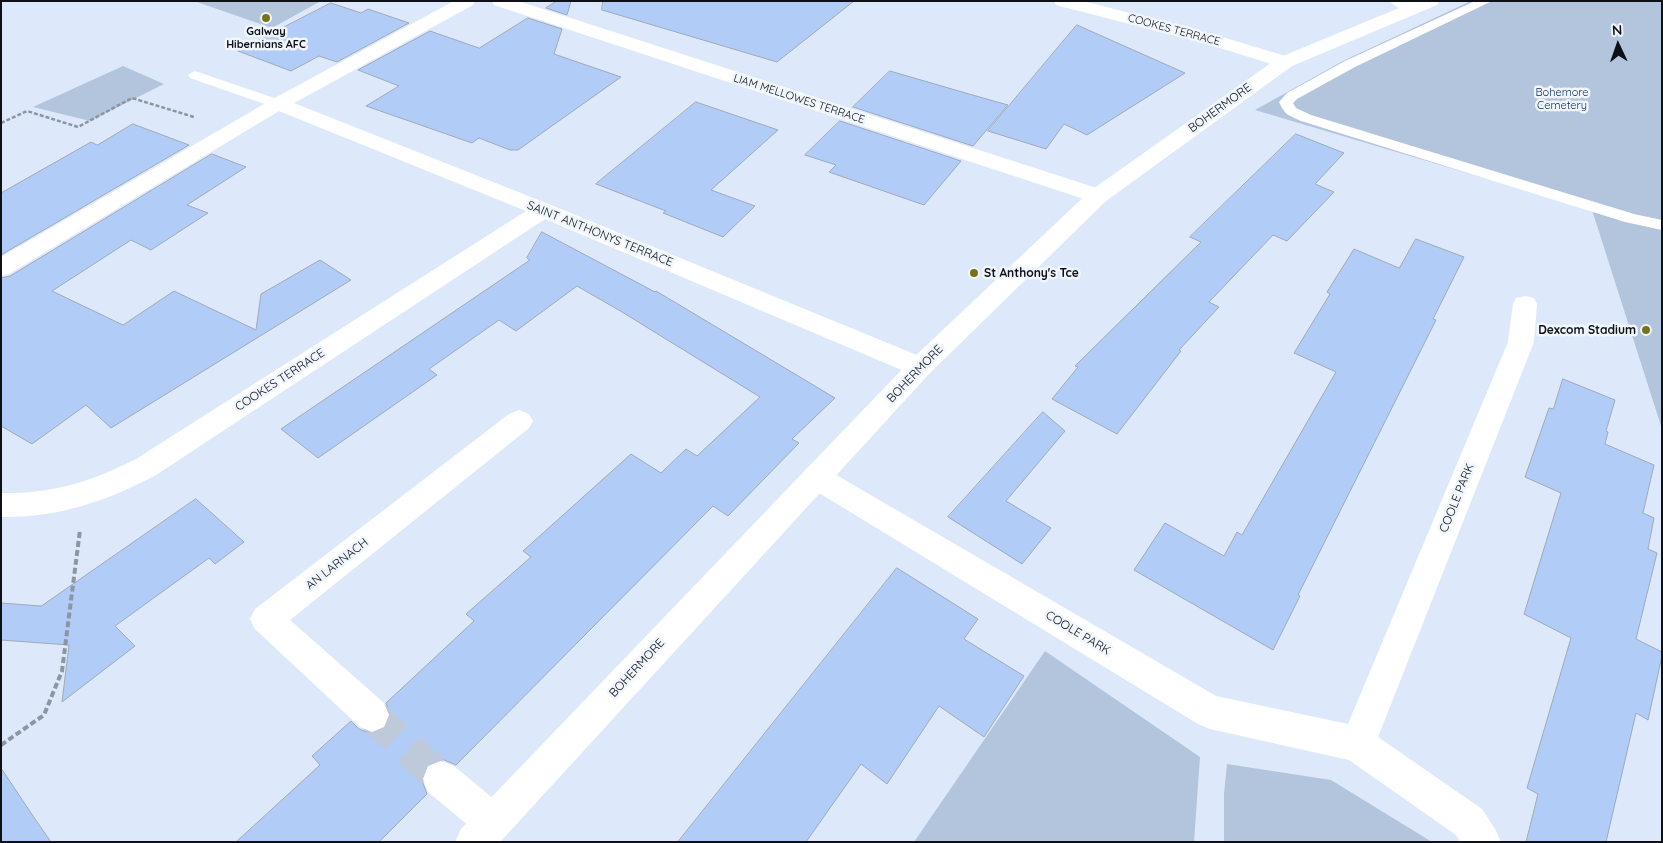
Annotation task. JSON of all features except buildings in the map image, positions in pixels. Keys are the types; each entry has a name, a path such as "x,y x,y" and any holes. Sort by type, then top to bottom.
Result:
{"street":[{"path":"1,268 278,104 467,1"},
{"name":"LIAM MELLOWES TERRACE","path":"500,1 1098,196"},
{"name":"COOKES TERRACE","path":"1062,1 1213,40 1285,62"},
{"name":"BOHERMORE","path":"484,832 920,367 1098,196 1285,62 1414,4"},
{"name":"SAINT ANTHONYS TERRACE","path":"278,104 543,210 920,367"},
{"name":"COOKES TERRACE","path":"1,505 47,504 84,496 116,483 146,467 543,210"},
{"name":"COOLE PARK","path":"1357,744 1521,342 1525,304"},
{"name":"AN LARNACH","path":"372,716 266,619 519,421"},
{"name":"COOLE PARK","path":"816,477 1210,712 1357,744 1469,822 1482,842"},
{"path":"441,779 484,832"}],"lane":[{"path":"1486,1 1350,64 1292,96 1286,102 1290,110 1306,118 1333,127 1631,218 1662,225"},
{"path":"195,75 278,104"}],"path":[{"path":"1,122 27,111 78,127 132,98 236,129"},
{"path":"1,745 44,714 62,671 84,496"}],"green space":[{"name":"Galway Hibernians AFC","path":"194,1 321,1 272,28"},
{"name":"Bohemore Cemetery","path":"1471,1 1662,1 1662,429 1592,210 1255,110 1343,61"},
{"path":"123,66 164,84 90,121 33,107"},
{"path":"1045,651 1200,757 1194,842 914,842"},
{"path":"1227,764 1331,780 1432,842 1224,842 1224,794"}],"tunnel":[{"path":"372,715 441,779"}],"place":[{"name":"Galway Hibernians AFC","path":"266,18"},
{"name":"St Anthony's Tce","path":"974,273"},
{"name":"Dexcom Stadium","path":"1646,330"}]}
